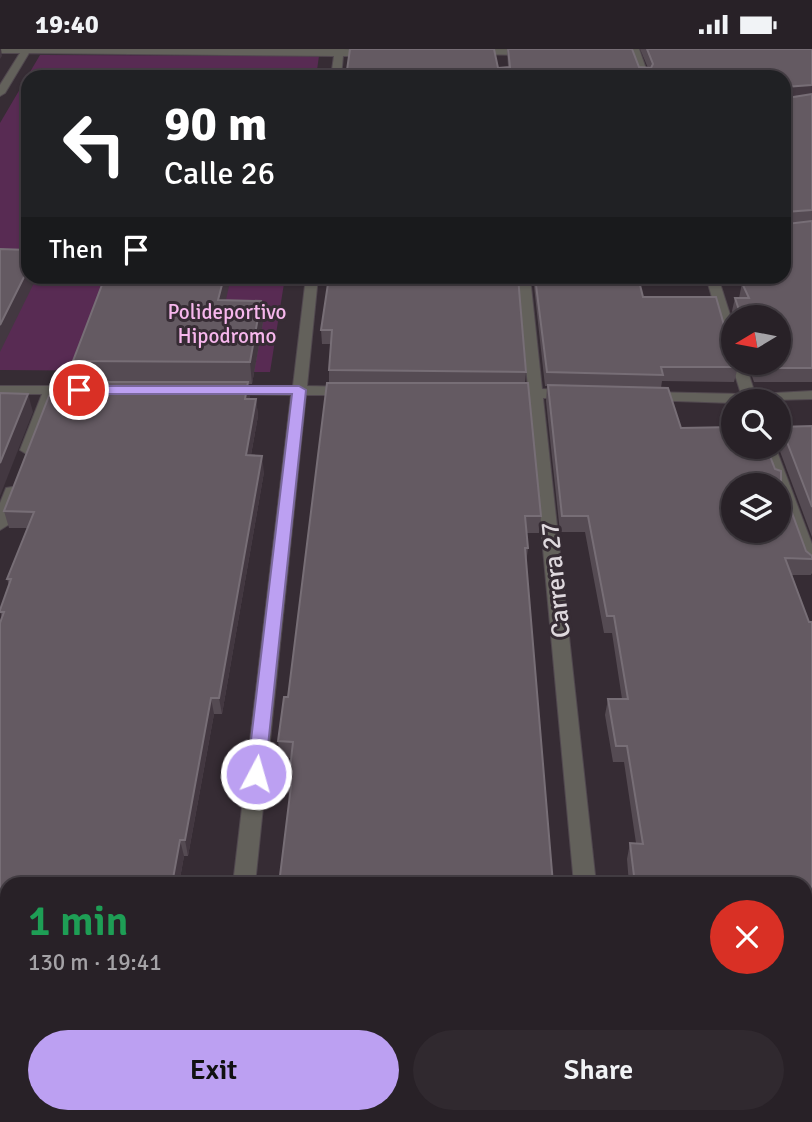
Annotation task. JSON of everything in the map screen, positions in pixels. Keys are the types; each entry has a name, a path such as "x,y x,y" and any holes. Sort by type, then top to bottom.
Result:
{"street":[{"path":"0,93 27,49"},
{"path":"0,50 379,53"},
{"path":"621,52 635,50 642,70"},
{"path":"337,70 339,51"},
{"path":"499,51 501,65"},
{"path":"459,52 540,52"},
{"path":"245,877 311,284"},
{"name":"Carrera 27","path":"525,284 584,877"},
{"path":"714,284 721,306"},
{"path":"0,390 106,390"},
{"path":"0,525 51,390"},
{"path":"216,390 369,391"},
{"path":"494,392 590,394"},
{"path":"630,395 721,399"},
{"path":"791,397 812,395"},
{"path":"772,459 812,567"}],"green space":[{"name":"Polideportivo Hipodromo","path":"40,55 319,56 317,70 31,70"},
{"name":"Polideportivo Hipodromo","path":"21,87 21,284 284,284 270,372 0,370 0,123"}],"building":[{"path":"350,49 494,49 498,68 510,67 508,49 632,49 639,67 651,68 653,64 647,49 812,49 812,85 791,87 791,70 347,70"},
{"path":"812,94 812,210 791,212 791,97"},
{"path":"812,221 812,368 791,368 791,305 737,305 735,298 749,298 742,284 791,284 791,224"},
{"path":"0,249 21,250 21,283 0,325"},
{"path":"102,284 222,284 218,300 261,301 250,362 73,361"},
{"path":"328,284 519,284 526,372 329,370 332,330 321,330"},
{"path":"536,284 640,284 643,297 716,297 721,314 721,367 661,367 663,375 547,372"},
{"path":"70,382 248,382 245,399 256,399 246,455 262,456 219,698 211,698 185,840 180,840 173,877 0,877 0,623 4,612 0,610 11,579 7,579 34,512 4,511 49,396 65,396"},
{"path":"327,383 528,383 541,516 525,516 528,548 525,548 552,877 280,877 291,786 288,786 293,742 278,741 284,697 288,697"},
{"path":"548,385 668,388 681,428 721,427 721,459 771,459 775,469 781,471 721,473 721,543 791,543 791,510 806,551 812,556 812,559 785,558 809,622 812,622 812,877 634,877 630,843 643,844 627,746 616,746 608,699 628,699 614,616 607,616 588,516 562,516"},
{"path":"0,393 28,394 0,463"},
{"path":"812,426 812,507 791,452 791,427"}],"route":[{"path":"79,390 299,390 256,774"}]}
